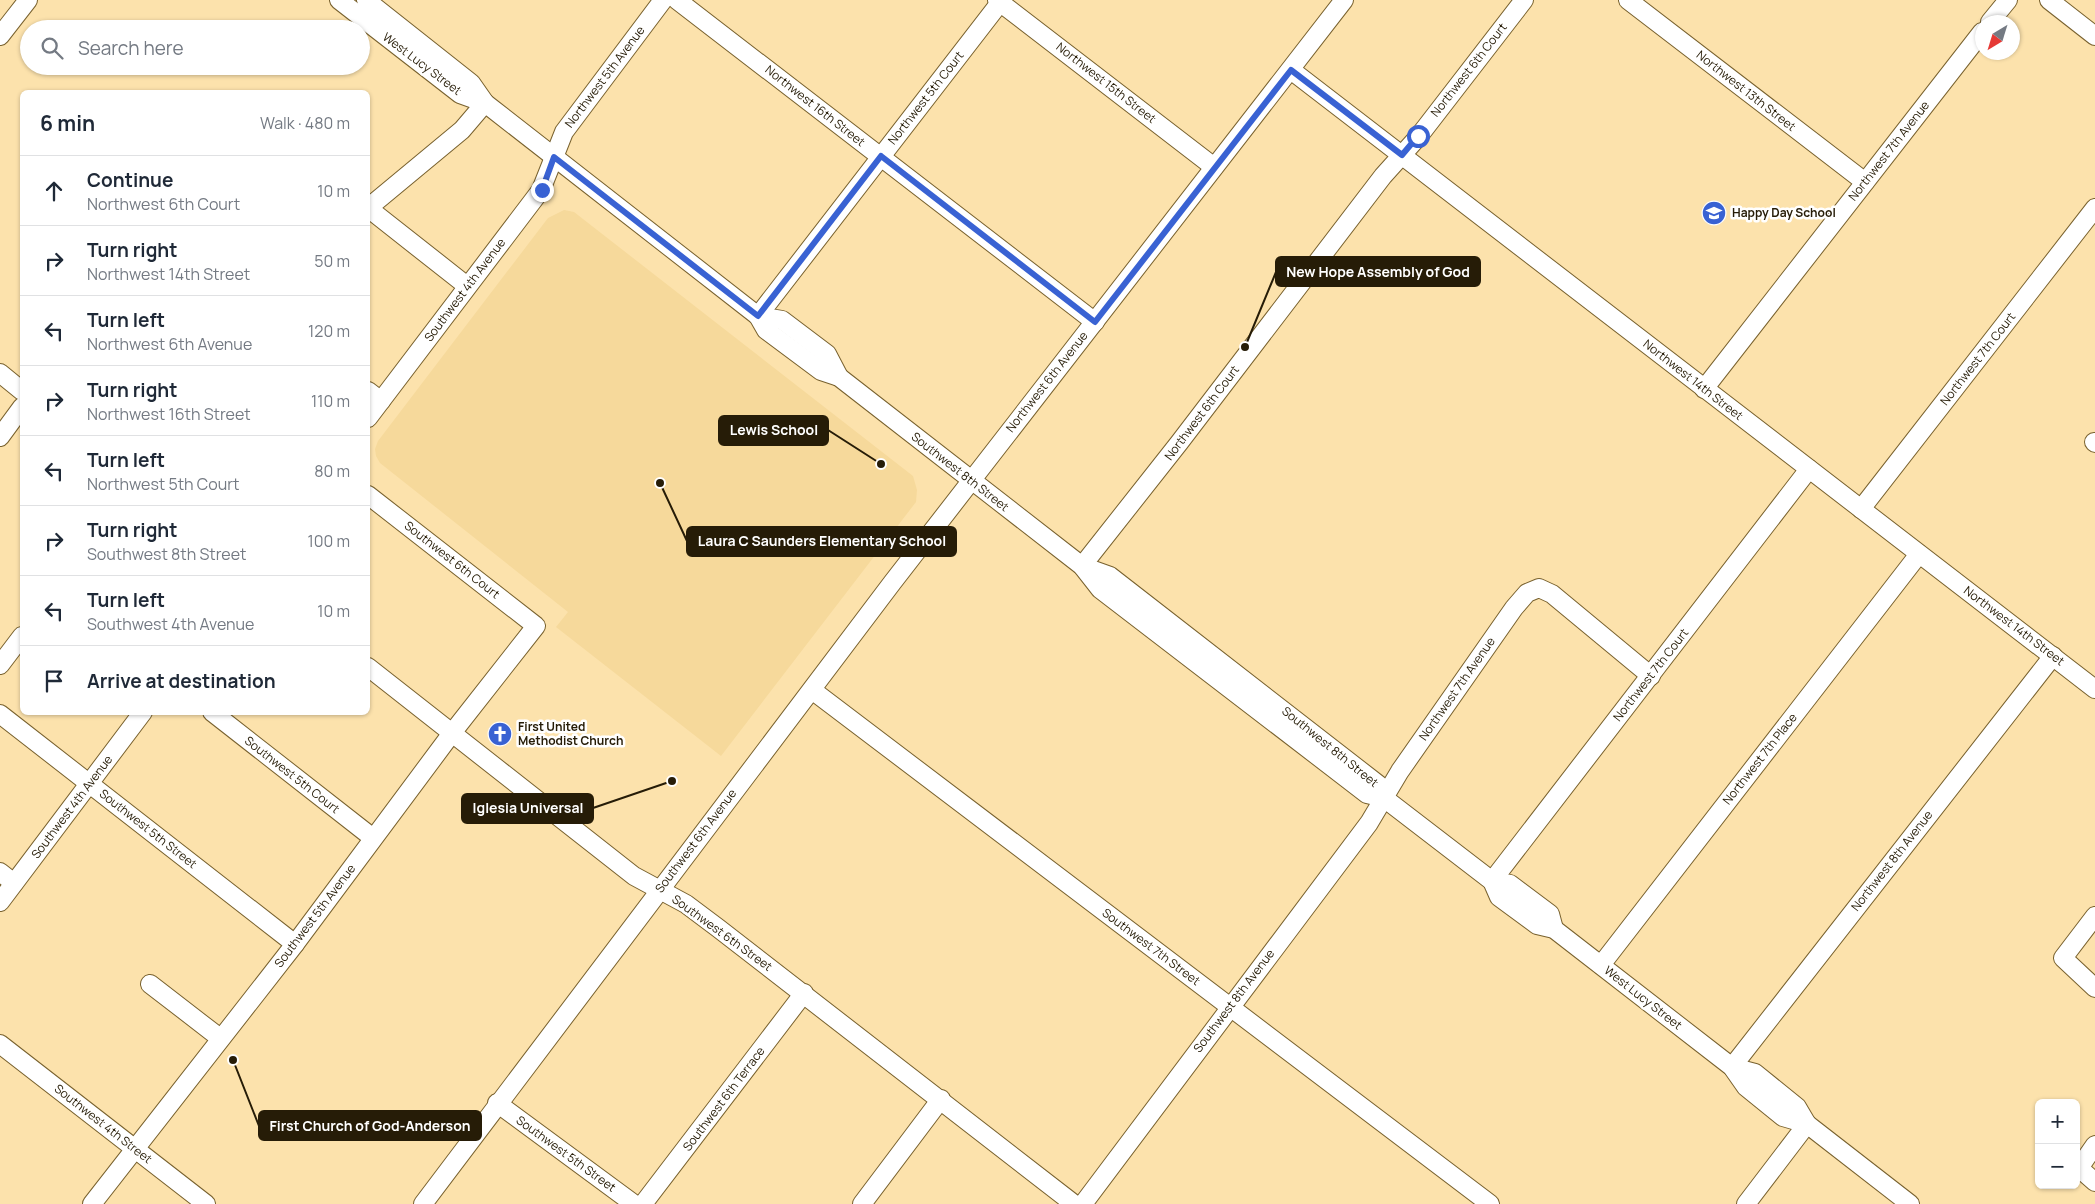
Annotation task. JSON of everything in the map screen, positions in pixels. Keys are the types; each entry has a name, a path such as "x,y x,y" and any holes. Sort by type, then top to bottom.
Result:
{"street":[{"path":"0,36 28,0"},
{"name":"West Lucy Street","path":"339,0 365,20"},
{"name":"West Lucy Street","path":"366,0 472,83 485,104"},
{"name":"Northwest 5th Avenue","path":"554,157 564,132 663,0"},
{"name":"Northwest 16th Street","path":"677,0 1095,322"},
{"name":"Northwest 6th Court","path":"1082,566 1179,443 1383,176 1402,155 1524,0"},
{"name":"Northwest 13th Street","path":"1628,0 1865,182"},
{"path":"1996,15 2008,0"},
{"path":"2049,0 2095,36"},
{"name":"Northwest 5th Court","path":"758,316 1000,1"},
{"name":"Northwest 15th Street","path":"1000,1 1214,167"},
{"name":"Northwest 6th Avenue","path":"971,480 1291,70 1335,3"},
{"name":"West Lucy Street","path":"370,24 460,94 485,104 554,157"},
{"name":"Northwest 7th Avenue","path":"1704,389 1975,41"},
{"name":"Northwest 14th Street","path":"1291,70 2095,689"},
{"path":"370,206 462,130 485,104"},
{"name":"Southwest 4th Avenue","path":"370,411 374,396 467,286 542,190 554,157"},
{"name":"Southwest 8th Street","path":"554,157 758,316 766,330 821,371 839,377 1082,566 1100,589 1203,669 1367,794 1384,798"},
{"name":"Northwest 7th Court","path":"1861,509 2095,208"},
{"path":"370,210 467,286"},
{"path":"0,372 20,388"},
{"path":"0,437 20,410"},
{"name":"Northwest 7th Court","path":"1492,881 1809,469"},
{"name":"Southwest 6th Avenue","path":"423,1204 497,1103 971,480"},
{"name":"Southwest 6th Court","path":"370,497 536,626"},
{"name":"Northwest 7th Place","path":"1601,965 1919,554"},
{"name":"Northwest 7th Avenue","path":"1384,798 1400,771 1514,608 1527,593 1539,588 1560,599 1650,676"},
{"name":"Southwest 5th Avenue","path":"92,1204 295,944 452,733 536,626"},
{"path":"0,665 20,639"},
{"name":"Northwest 8th Avenue","path":"1732,1067 2053,656"},
{"name":"Southwest 6th Street","path":"370,669 634,876 712,923 1074,1204"},
{"name":"Southwest 7th Street","path":"812,690 1490,1204"},
{"name":"Southwest 5th Street","path":"0,714 295,944"},
{"name":"Southwest 4th Avenue","path":"0,902 141,715"},
{"name":"Southwest 5th Court","path":"216,715 373,838"},
{"name":"West Lucy Street","path":"1384,798 1492,881 1499,897 1537,926 1554,929 1732,1067 1746,1088 1783,1117 1807,1124 1910,1204"},
{"name":"Southwest 8th Avenue","path":"1083,1204 1369,823 1384,798"},
{"path":"0,872 14,883"},
{"path":"2095,916 2063,958 2095,988"},
{"path":"150,984 220,1038"},
{"name":"Southwest 6th Terrace","path":"643,1204 804,993"},
{"name":"Southwest 4th Street","path":"0,1044 206,1204"},
{"path":"862,1204 941,1099"},
{"name":"Southwest 5th Street","path":"497,1103 634,1204"},
{"path":"1746,1204 1807,1124"},
{"path":"2095,1145 2079,1168 2095,1182"}],"shaded area":[{"path":"564,210 574,212 913,476 917,490 916,502 721,756 556,627 568,612 380,463 376,456 375,449 378,441 548,218"}],"place":[{"name":"Happy Day School","path":"1714,213"},
{"name":"New Hope Assembly of God","path":"1245,347"},
{"name":"Lewis School","path":"881,464"},
{"name":"Laura C Saunders Elementary School","path":"660,483"},
{"name":"First United Methodist Church","path":"500,734"},
{"name":"Iglesia Universal","path":"672,781"},
{"name":"First Church of God-Anderson","path":"233,1060"}],"route":[{"path":"542,190 554,157 758,316 881,156 1095,322 1291,70 1402,155 1418,136"}]}
